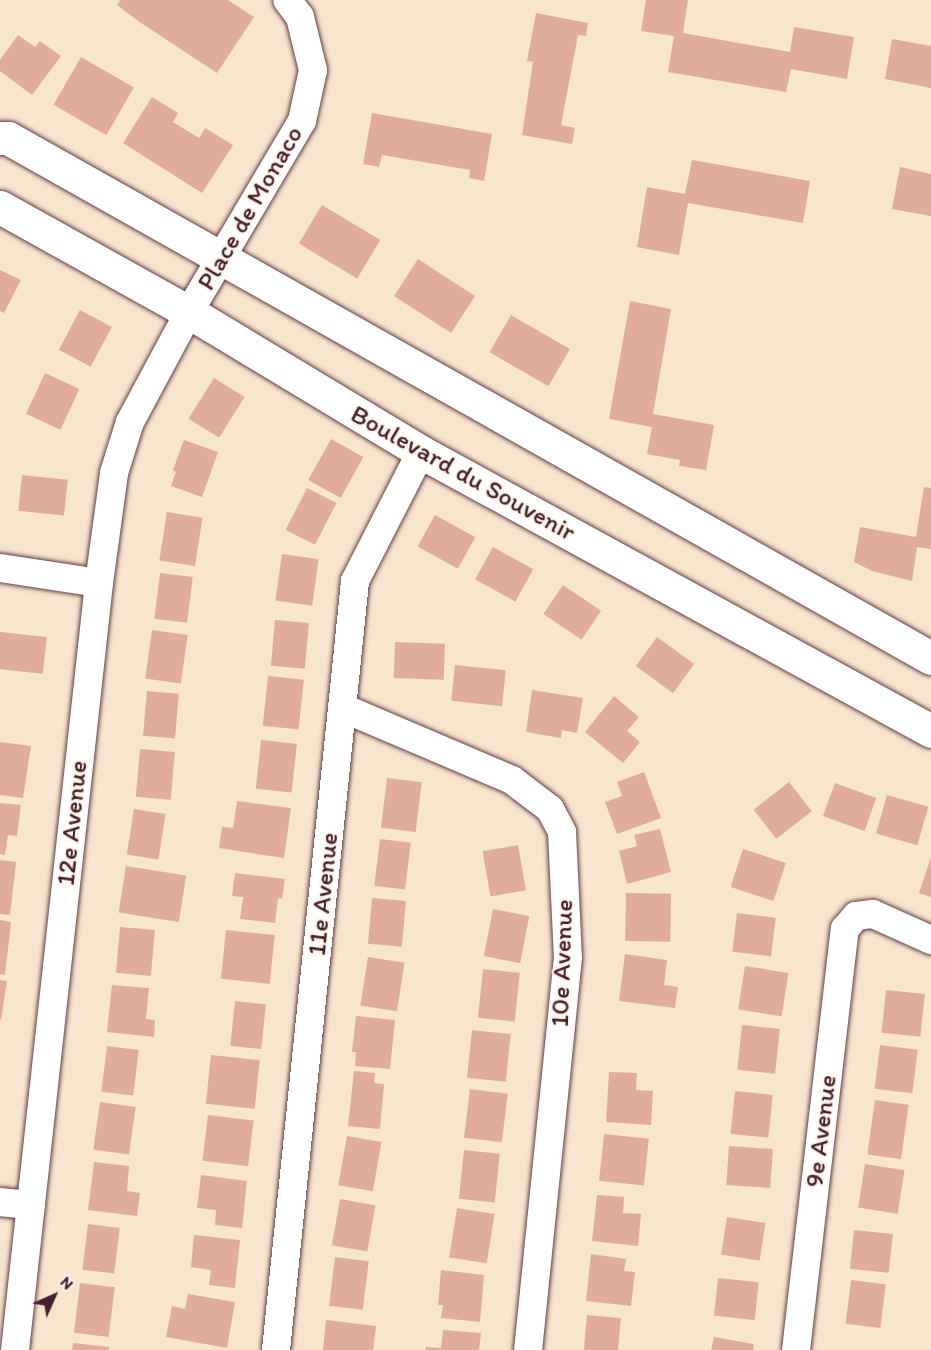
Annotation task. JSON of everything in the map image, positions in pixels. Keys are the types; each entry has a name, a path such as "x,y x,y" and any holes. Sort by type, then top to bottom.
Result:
{"street":[{"name":"Place de Monaco","path":"189,312 302,121 313,70 300,17 286,0"},
{"path":"0,138 8,138 931,658"},
{"name":"Boulevard du Souvenir","path":"0,207 189,312 421,452 931,731"},
{"name":"12e Avenue","path":"15,1350 99,583 114,473 130,422 189,312"},
{"name":"11e Avenue","path":"276,1350 355,581 421,452"},
{"path":"0,568 99,583"},
{"name":"10e Avenue","path":"343,708 512,780 550,809 562,832 568,957 528,1350"},
{"name":"9e Avenue","path":"796,1350 845,929 856,916 873,914 931,940"},
{"path":"0,1202 31,1205"}],"building":[{"path":"120,0 228,0 254,17 217,73 117,5"},
{"path":"646,0 688,0 683,33 790,52 794,27 854,37 847,79 791,69 786,92 668,72 674,36 641,31"},
{"path":"536,13 588,23 586,36 578,35 561,125 575,128 572,144 522,135 533,62 527,61"},
{"path":"18,35 35,47 40,41 61,56 32,95 0,71 0,60"},
{"path":"892,39 931,46 931,88 885,79"},
{"path":"81,57 134,88 106,135 54,105"},
{"path":"152,97 178,113 173,122 199,138 205,128 233,145 202,193 123,143"},
{"path":"372,113 492,134 484,181 469,178 470,170 382,155 379,167 363,164"},
{"path":"692,160 810,181 803,223 688,203 679,255 637,247 647,187 685,194"},
{"path":"900,167 931,174 931,216 892,209"},
{"path":"322,205 380,240 357,279 299,244"},
{"path":"418,259 475,296 451,333 394,296"},
{"path":"0,270 21,280 4,313 0,311"},
{"path":"630,301 671,309 653,414 714,425 706,470 679,466 680,460 647,454 652,427 609,419"},
{"path":"80,310 112,327 91,367 59,350"},
{"path":"511,315 570,349 548,386 490,352"},
{"path":"45,373 79,389 60,430 26,414"},
{"path":"214,378 245,397 219,438 189,419"},
{"path":"331,439 363,457 341,498 308,480"},
{"path":"184,440 218,452 202,497 171,486 176,472 173,470"},
{"path":"22,475 68,480 64,516 18,511"},
{"path":"924,487 931,488 931,549 917,547 912,581 872,571 854,562 860,527 916,537"},
{"path":"307,488 336,503 315,545 286,530"},
{"path":"167,512 203,518 195,566 159,560"},
{"path":"435,515 475,537 458,569 418,546"},
{"path":"493,547 533,569 515,602 475,579"},
{"path":"282,554 319,559 312,606 275,601"},
{"path":"160,573 193,577 187,623 154,619"},
{"path":"563,585 601,611 582,640 543,614"},
{"path":"275,620 309,623 305,669 271,666"},
{"path":"152,630 188,635 181,684 145,679"},
{"path":"0,632 47,637 43,674 0,669"},
{"path":"657,637 694,664 673,693 636,666"},
{"path":"395,642 445,644 444,680 394,678"},
{"path":"455,665 506,670 502,706 451,701"},
{"path":"268,676 304,680 299,729 263,726"},
{"path":"532,690 583,698 577,733 562,730 561,738 526,732"},
{"path":"147,691 179,694 175,739 143,736"},
{"path":"614,696 639,717 627,731 640,742 623,763 585,732"},
{"path":"261,740 297,744 292,792 256,789"},
{"path":"0,742 31,746 23,798 0,795"},
{"path":"140,749 175,752 171,800 136,797"},
{"path":"644,772 661,818 617,834 605,802 622,796 617,782"},
{"path":"387,778 422,782 416,832 381,828"},
{"path":"789,782 812,811 776,839 754,810"},
{"path":"835,783 876,798 864,831 823,816"},
{"path":"887,795 928,807 917,845 876,833"},
{"path":"237,801 291,808 284,858 219,848 222,827 233,828"},
{"path":"0,803 21,805 17,836 8,835 5,855 0,854"},
{"path":"134,809 166,814 158,859 127,854"},
{"path":"660,829 671,872 627,884 619,851 637,846 634,835"},
{"path":"380,839 411,843 405,889 374,886"},
{"path":"518,845 526,890 491,897 483,851"},
{"path":"743,849 786,863 773,901 731,887"},
{"path":"931,857 931,897 919,893"},
{"path":"0,860 16,862 10,915 0,914"},
{"path":"126,866 186,876 179,922 119,912"},
{"path":"235,873 285,879 282,899 278,898 275,923 240,919 243,897 232,896"},
{"path":"626,893 671,894 670,942 625,941"},
{"path":"372,898 406,901 402,947 368,944"},
{"path":"493,909 529,916 520,963 484,956"},
{"path":"737,913 776,918 771,956 732,952"},
{"path":"0,920 11,922 5,975 0,974"},
{"path":"120,927 155,930 151,976 116,973"},
{"path":"226,930 275,935 270,984 221,979"},
{"path":"625,954 667,960 664,985 678,987 675,1008 619,1001"},
{"path":"368,957 405,963 397,1011 360,1005"},
{"path":"745,966 788,973 782,1016 738,1009"},
{"path":"483,969 520,973 515,1022 478,1018"},
{"path":"0,980 7,981 1,1020 0,1019"},
{"path":"112,985 149,988 146,1019 155,1020 154,1037 107,1032"},
{"path":"886,990 925,994 920,1037 882,1033"},
{"path":"235,1001 266,1004 261,1049 230,1046"},
{"path":"356,1016 395,1020 390,1069 355,1066 356,1052 352,1052"},
{"path":"742,1025 780,1029 775,1074 737,1070"},
{"path":"472,1030 511,1034 506,1082 467,1078"},
{"path":"880,1045 918,1050 912,1093 875,1089"},
{"path":"107,1046 139,1050 133,1096 101,1092"},
{"path":"211,1055 260,1060 255,1109 206,1104"},
{"path":"354,1071 375,1073 374,1083 384,1084 380,1129 348,1126"},
{"path":"609,1072 637,1073 636,1090 653,1091 651,1125 606,1122"},
{"path":"470,1089 508,1094 502,1142 464,1138"},
{"path":"735,1091 773,1095 768,1138 731,1134"},
{"path":"875,1100 909,1105 901,1159 867,1154"},
{"path":"100,1102 136,1107 129,1155 93,1150"},
{"path":"208,1115 254,1121 248,1166 202,1161"},
{"path":"604,1134 649,1139 644,1185 599,1181"},
{"path":"347,1136 381,1142 373,1191 338,1185"},
{"path":"729,1146 773,1149 770,1188 726,1185"},
{"path":"464,1150 500,1154 495,1202 459,1199"},
{"path":"94,1162 129,1166 127,1191 140,1193 137,1216 88,1210"},
{"path":"865,1164 905,1170 898,1214 858,1207"},
{"path":"201,1175 247,1181 242,1228 215,1225 216,1210 197,1208"},
{"path":"597,1195 624,1197 623,1213 641,1214 638,1246 592,1241"},
{"path":"340,1199 375,1205 367,1252 332,1245"},
{"path":"457,1208 495,1214 487,1263 449,1257"},
{"path":"727,1217 766,1223 760,1261 721,1255"},
{"path":"88,1224 120,1228 114,1274 82,1270"},
{"path":"854,1230 893,1234 889,1273 850,1269"},
{"path":"194,1235 240,1240 235,1288 209,1285 211,1270 191,1267"},
{"path":"591,1254 626,1259 624,1271 635,1272 631,1306 586,1301"},
{"path":"335,1257 369,1261 363,1310 329,1306"},
{"path":"441,1270 484,1275 480,1322 441,1318 443,1305 438,1305"},
{"path":"718,1278 759,1282 755,1320 714,1316"},
{"path":"851,1280 886,1284 880,1328 846,1324"},
{"path":"80,1283 115,1287 109,1337 74,1333"},
{"path":"188,1294 235,1302 227,1348 166,1337 172,1306 185,1309"},
{"path":"587,1315 621,1318 618,1350 584,1350"},
{"path":"326,1320 376,1326 373,1350 323,1350"},
{"path":"443,1330 481,1333 479,1350 425,1350 426,1347 441,1348"},
{"path":"714,1337 754,1344 753,1350 711,1350"},
{"path":"73,1343 109,1347 108,1350 72,1350"}]}
